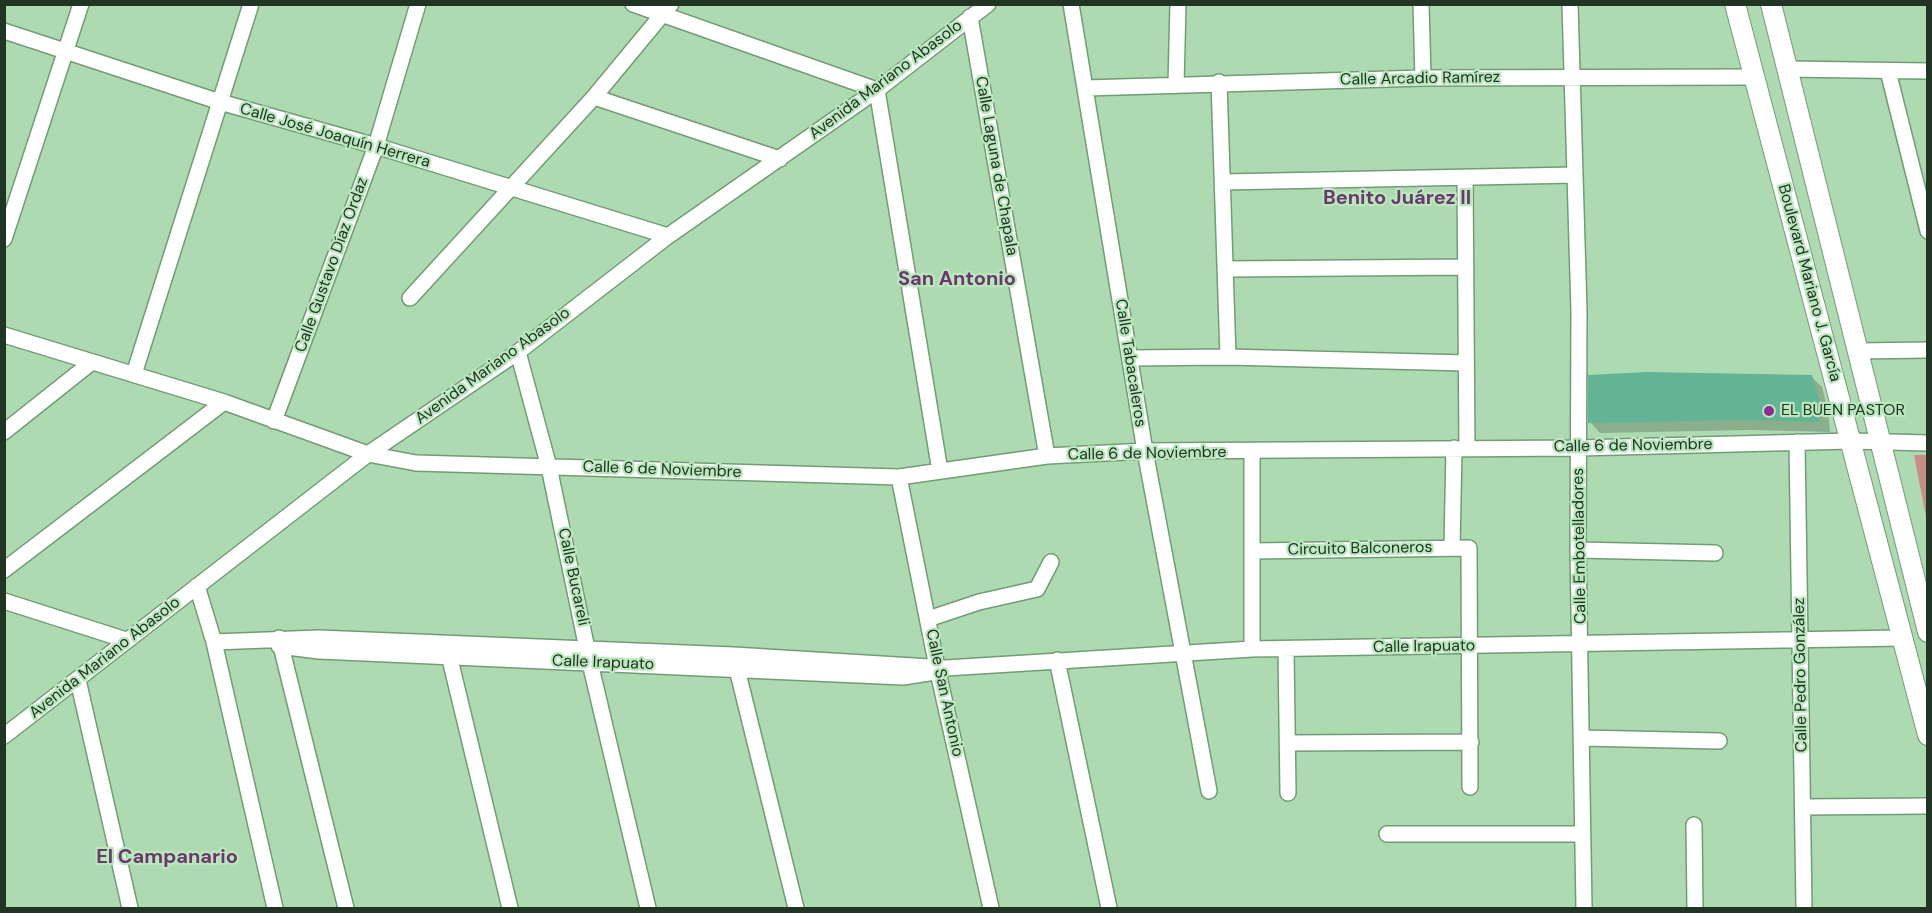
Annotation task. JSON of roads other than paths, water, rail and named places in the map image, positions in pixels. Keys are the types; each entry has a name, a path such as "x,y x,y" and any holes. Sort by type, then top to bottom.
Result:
{"main road":[{"name":"Boulevard Mariano J. García","path":"1735,4 1928,735"},
{"name":"Boulevard Mariano J. García","path":"1771,4 1928,632"}],"street":[{"path":"4,239 81,4"},
{"path":"134,374 251,4"},
{"name":"Calle Gustavo Díaz Ordaz","path":"274,421 376,146 418,4"},
{"path":"633,4 665,8 877,90 940,471"},
{"name":"Avenida Mariano Abasolo","path":"4,736 368,454 518,352 668,236 877,90 988,4"},
{"name":"Calle Tabacaleros","path":"1071,4 1145,452 1209,791"},
{"path":"1176,85 1178,4"},
{"path":"1421,4 1423,78"},
{"name":"Calle Embotelladores","path":"1570,4 1579,311 1578,549 1582,646 1584,909"},
{"path":"410,298 594,97 665,8"},
{"name":"Calle Laguna de Chapala","path":"970,17 1047,456"},
{"name":"Calle José Joaquín Herrera","path":"4,31 220,102 376,146 668,236"},
{"path":"1786,69 1928,71"},
{"path":"1888,71 1920,172 1928,231"},
{"name":"Calle Arcadio Ramírez","path":"1086,88 1219,82 1423,78 1754,77"},
{"path":"1219,82 1228,357"},
{"path":"594,97 780,159"},
{"path":"1223,182 1575,175"},
{"path":"1452,548 1466,363 1465,177"},
{"path":"1226,269 1466,267"},
{"name":"Calle 6 de Noviembre","path":"4,335 224,402 368,454 416,463 899,477 1047,456 1145,452 1579,448 1851,441 1928,443"},
{"path":"1857,351 1928,350"},
{"name":"Calle Bucareli","path":"518,352 549,467 589,656 648,909"},
{"path":"1130,358 1228,357 1466,363"},
{"path":"4,432 92,362"},
{"path":"4,570 224,402"},
{"name":"Calle Pedro González","path":"1797,442 1802,640 1804,909"},
{"path":"1252,452 1252,650"},
{"name":"Calle San Antonio","path":"899,477 991,909"},
{"name":"Circuito Balconeros","path":"1252,551 1468,548 1470,646"},
{"path":"1578,549 1715,553"},
{"path":"928,619 980,602 1037,589 1051,562"},
{"path":"197,586 214,642 275,909"},
{"path":"4,601 126,640"},
{"name":"Calle Irapuato","path":"214,642 280,642 319,651 448,650 735,662 903,677 941,669 1182,652 1902,638"},
{"path":"280,642 346,909"},
{"path":"1470,646 1470,787"},
{"path":"1286,649 1288,793"},
{"path":"448,650 510,909"},
{"path":"1057,660 1109,909"},
{"path":"735,662 796,909"},
{"path":"78,680 130,909"},
{"path":"1582,738 1719,741"},
{"path":"1288,743 1471,742"},
{"path":"1803,807 1928,806"},
{"path":"1695,825 1695,909"},
{"path":"1387,834 1582,834"}],"place":[{"name":"EL BUEN PASTOR","path":"1769,411"}],"district":[{"name":"Benito Juárez II","path":"1397,199"},
{"name":"San Antonio","path":"957,280"},
{"name":"El Campanario","path":"167,858"}]}
